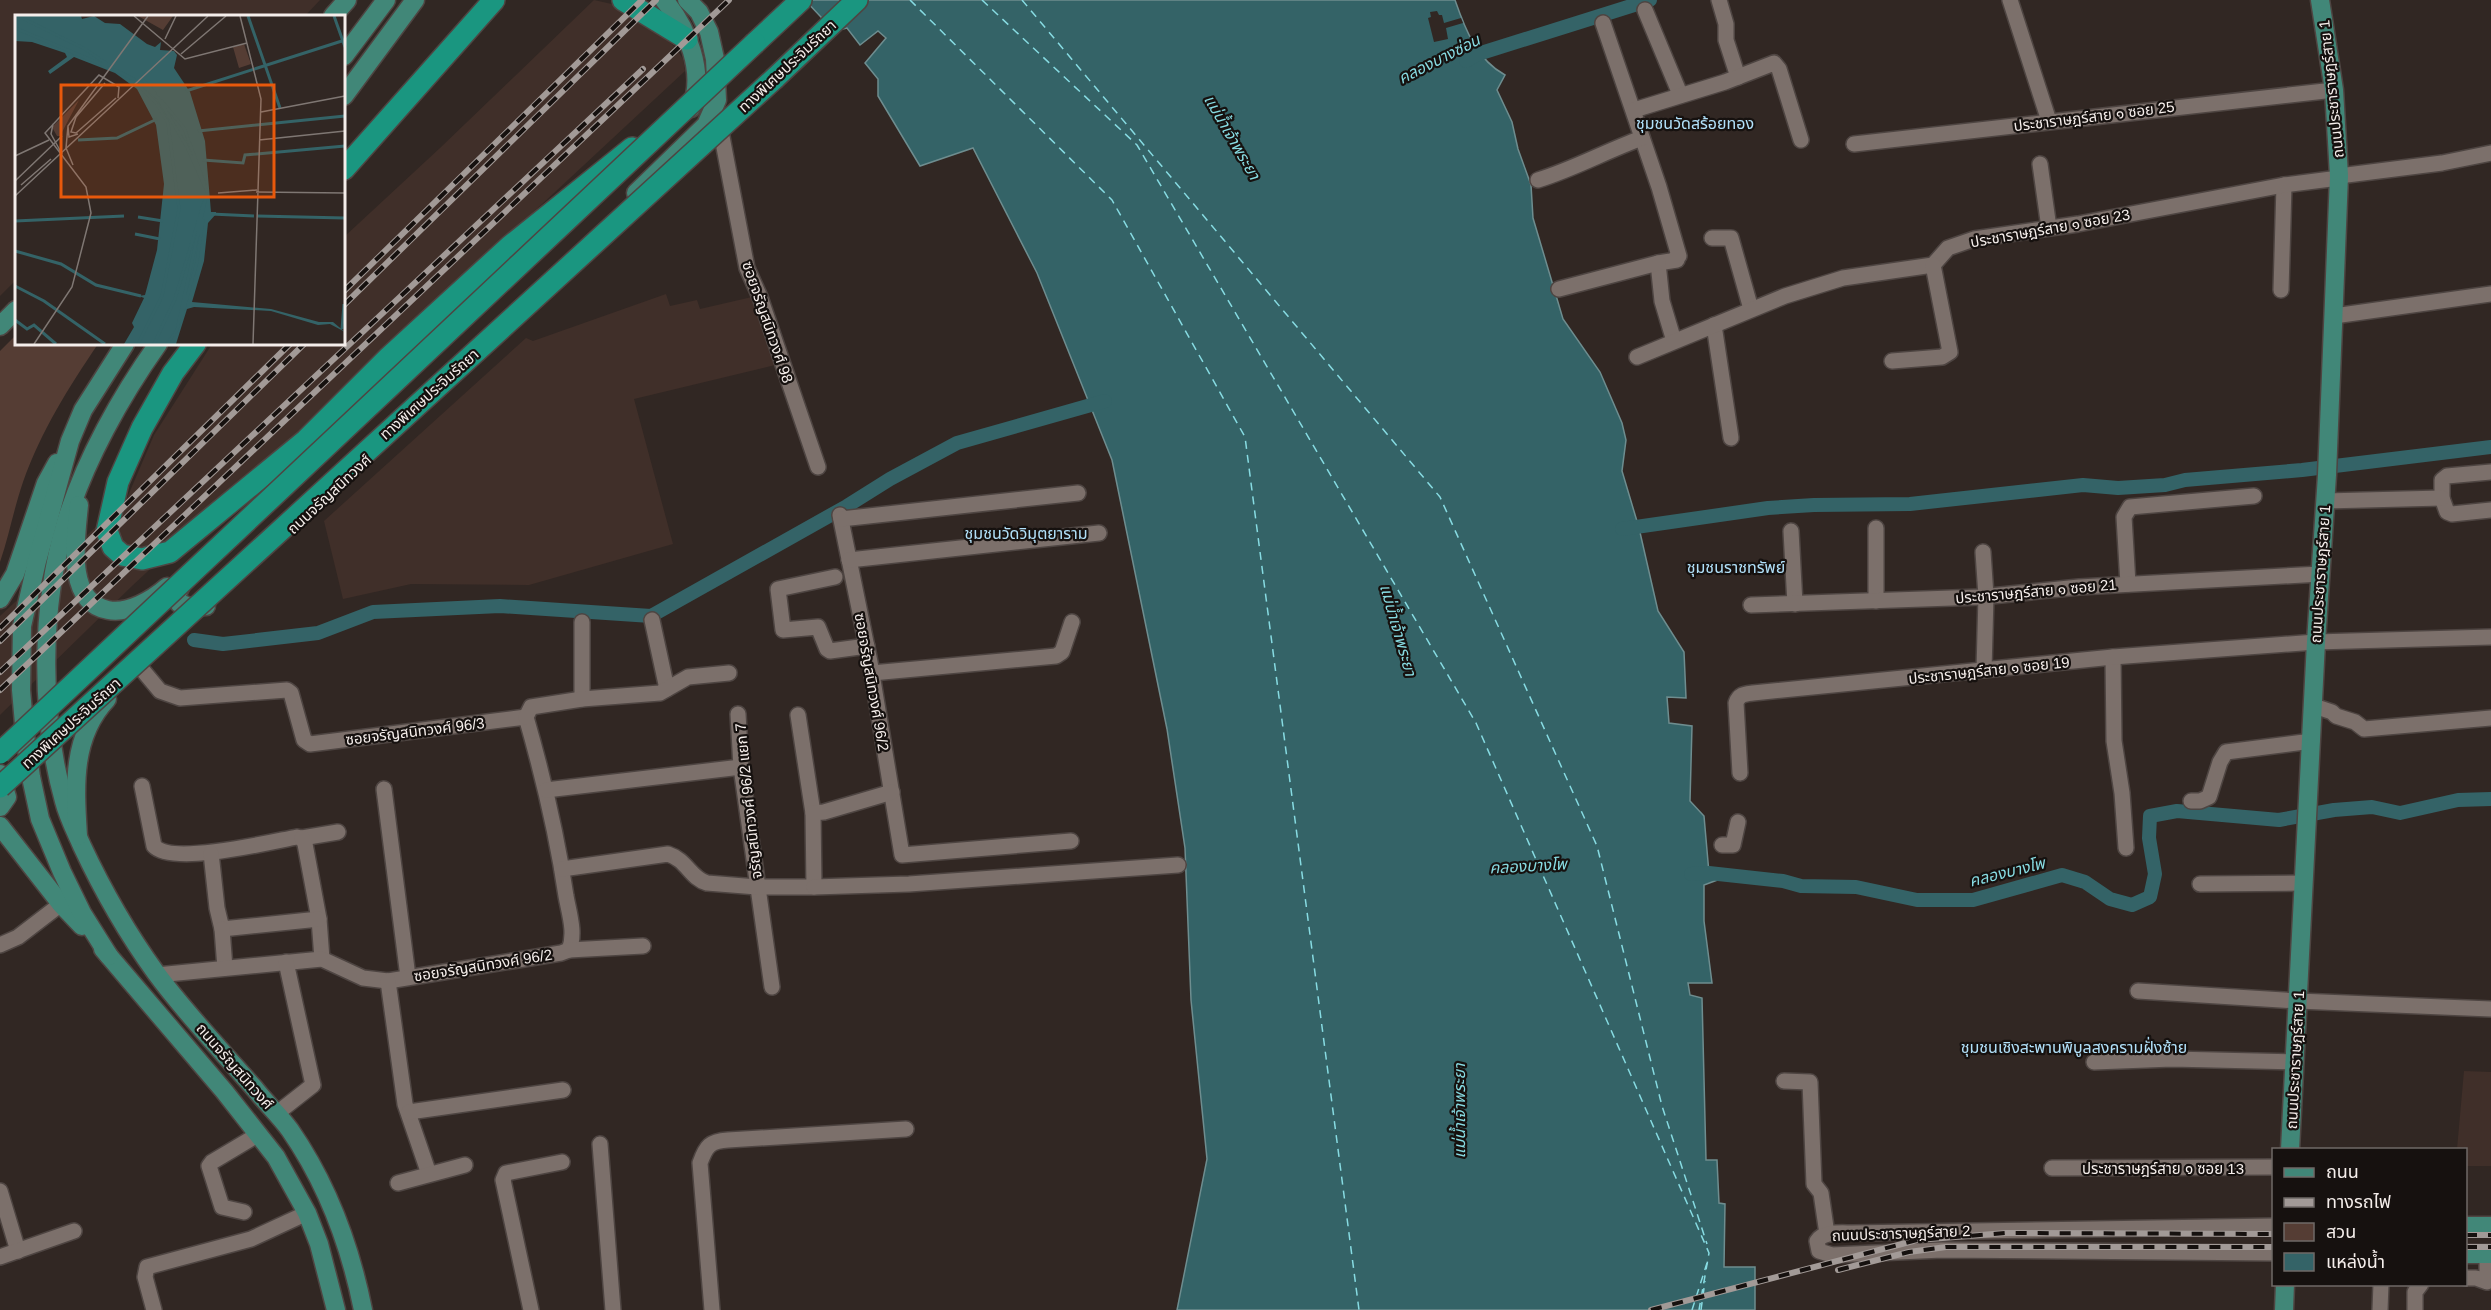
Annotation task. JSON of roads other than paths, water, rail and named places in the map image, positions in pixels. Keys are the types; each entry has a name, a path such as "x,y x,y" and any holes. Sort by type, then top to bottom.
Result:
{"highway":[{"path":"345,168 494,0"},
{"path":"623,0 687,39"},
{"name":"ทางพิเศษประจิมรัถยา","path":"0,753 801,0"},
{"name":"ทางพิเศษประจิมรัถยา","path":"0,787 857,0"},
{"path":"194,345 173,373 142,428 118,482 107,531 112,548 122,555 142,560 170,552 306,440 389,357 510,246 627,151 664,129"}],"main road":[{"path":"334,15 347,0"},
{"path":"345,55 386,0"},
{"path":"345,95 415,0"},
{"name":"ถนนจรัญสนิทวงศ์","path":"81,480 77,562 78,577 88,600 100,608 119,612 155,597 193,565 384,386 475,312 636,169 669,136 688,113 696,96 694,60 687,39 675,12 664,0"},
{"name":"ถนนจรัญสนิทวงศ์","path":"78,836 76,771 87,728 96,711 140,667 414,415 468,354 559,269 706,125 716,103 715,59 710,32 699,12 687,0"},
{"name":"ถนนประชาราษฎร์สาย 1","path":"2290,1148 2316,642 2327,476 2339,177 2334,90 2320,0"},
{"path":"0,326 15,311"},
{"name":"ถนนจรัญสนิทวงศ์","path":"109,956 82,913 40,819 31,777 21,690 22,626 29,591 70,441 83,410 124,345"},
{"name":"ถนนจรัญสนิทวงศ์","path":"157,345 119,406 81,480 66,522 57,558 48,618 50,728 64,803 115,912 158,975 288,1128 311,1163 331,1201 348,1248 363,1310"},
{"path":"1,599 15,574 45,483 70,441"},
{"path":"193,565 178,588 176,596 179,603 190,607 206,606"},
{"path":"0,774 7,797 0,807"},
{"name":"ถนนจรัญสนิทวงศ์","path":"3,832 61,904 109,956 276,1157 307,1213 319,1244 336,1310"},
{"path":"2467,1226 2491,1226"},
{"path":"2467,1254 2489,1254"},
{"path":"2284,1310 2285,1286"}],"street":[{"path":"1719,0 1726,24 1726,40 1738,77"},
{"path":"2010,0 2049,121"},
{"path":"1645,10 1680,94"},
{"path":"1559,289 1677,260 1676,257 1679,256 1634,110 1603,23"},
{"path":"1634,110 1776,64 1801,140"},
{"name":"ประชาราษฎร์สาย ๑ ซอย 25","path":"1854,144 2334,90"},
{"name":"ซอยจรัญสนิทวงศ์ 98","path":"716,103 747,268 760,297 818,467"},
{"path":"1538,180 1569,171 1606,151 1642,138"},
{"name":"ประชาราษฎร์สาย ๑ ซอย 23","path":"1933,265 1948,248 1966,242 2284,185 2442,163 2491,153"},
{"path":"2040,164 2049,228"},
{"path":"2282,290 2284,185"},
{"path":"1712,238 1731,238 1751,309"},
{"path":"1658,263 1662,301 1674,341"},
{"path":"1637,357 1785,296 1843,278 1933,265 1950,352 1942,357 1893,361"},
{"path":"2334,316 2491,294"},
{"path":"1714,325 1731,438"},
{"path":"2491,472 2444,477 2442,480 2444,508 2452,514 2491,510"},
{"name":"ซอยจรัญสนิทวงศ์ 96/2","path":"1071,841 902,855 872,673 841,517 1078,493"},
{"path":"2128,584 2124,517 2130,507 2254,496"},
{"path":"2325,501 2442,498"},
{"path":"1876,528 1876,601"},
{"path":"1791,531 1795,604"},
{"path":"849,560 1099,533"},
{"path":"1983,552 1986,596 1984,670"},
{"name":"ประชาราษฎร์สาย ๑ ซอย 21","path":"1751,605 1986,596 2128,584 2321,574"},
{"path":"835,577 778,589 783,630 818,627 830,651 867,646"},
{"path":"652,620 668,689"},
{"path":"582,622 582,699"},
{"path":"872,673 1056,656 1062,652 1072,622"},
{"name":"ประชาราษฎร์สาย ๑ ซอย 19","path":"1740,773 1736,703 1743,694 2113,657 2316,642 2491,637"},
{"path":"2113,657 2114,741 2122,793 2126,848"},
{"name":"ซอยจรัญสนิทวงศ์ 96/3","path":"140,667 160,691 180,698 287,690 291,693 304,740 310,744 526,717 531,706 582,699 660,693 688,677 729,673"},
{"path":"2314,706 2355,722 2364,729 2491,718"},
{"name":"จรัญสนิทวงศ์ 96/2 แยก 7","path":"738,714 741,767 772,987"},
{"path":"798,715 813,813 814,886"},
{"name":"ซอยจรัญสนิทวงศ์ 96/2","path":"158,975 322,959 363,978 388,981 569,950 573,940 561,869 546,790 526,717"},
{"path":"2191,801 2200,801 2209,797 2220,762 2226,752 2312,741"},
{"path":"546,790 741,767"},
{"path":"142,786 154,846 158,851 211,853 338,832"},
{"path":"384,789 408,977"},
{"path":"813,813 824,812 892,792"},
{"path":"1722,845 1733,845 1738,822"},
{"path":"302,838 319,920 322,959"},
{"path":"211,853 225,968"},
{"path":"561,869 668,854 678,857 700,881 757,887 909,884 1178,865"},
{"path":"2200,884 2304,883"},
{"path":"0,945 18,937 61,904"},
{"path":"222,929 319,920"},
{"path":"569,950 643,946"},
{"path":"276,1114 313,1085 286,962"},
{"path":"388,981 405,1104 429,1174"},
{"path":"2138,991 2298,1001 2491,1009"},
{"path":"2094,1062 2172,1059 2295,1062"},
{"path":"1784,1081 1810,1082 1814,1184 1821,1193 1827,1234"},
{"path":"409,1113 562,1090"},
{"path":"712,1310 700,1163 705,1148 710,1143 906,1129"},
{"path":"244,1212 222,1207 209,1166 259,1134"},
{"path":"600,1144 613,1310"},
{"path":"531,1310 503,1180 506,1173 562,1162"},
{"path":"398,1183 465,1165"},
{"name":"ประชาราษฎร์สาย ๑ ซอย 13","path":"2052,1168 2272,1167"},
{"path":"0,1191 18,1251"},
{"path":"154,1310 145,1277 147,1267 251,1239 307,1213"},
{"name":"ถนนประชาราษฎร์สาย 2","path":"2272,1226 1827,1234 1820,1236 1817,1246 1824,1254 1832,1256 1942,1250 2272,1253"},
{"path":"0,1257 74,1231"},
{"path":"2467,1278 2476,1278 2489,1284 2489,1254"},
{"path":"2380,1310 2381,1286"},
{"path":"2415,1310 2415,1292 2420,1286"}],"water":[{"name":"แม่น้ำเจ้าพระยา","path":"805,0 1455,0 1473,43 1495,69 1505,75 1497,90 1512,122 1518,149 1531,185 1533,218 1563,319 1600,372 1622,423 1626,440 1622,471 1639,528 1658,611 1684,652 1686,698 1667,697 1669,723 1692,726 1690,801 1704,816 1709,873 1720,879 1704,885 1704,921 1712,983 1688,983 1690,995 1702,998 1706,1160 1717,1160 1719,1203 1725,1204 1724,1267 1755,1267 1755,1310 1177,1310 1207,1159 1191,1000 1185,848 1167,729 1112,460 1037,273 973,148 920,166 878,96 878,79 865,63 886,38 878,31 860,45 847,28 834,31"}],"waterway":[{"name":"คลองบางซ่อน","path":"1466,61 1478,54 1650,0"},
{"path":"194,640 223,644 318,633 373,612 500,606 651,616 957,443 1105,401"},
{"path":"1622,529 1768,508 1910,504 2083,485 2118,488 2165,485 2185,480 2302,470 2491,447"},
{"name":"คลองบางโพ","path":"1691,874 1709,873 1783,881 1801,886 1856,887 1917,900 1973,900 2062,875 2085,882 2110,899 2132,905 2150,897 2155,874 2149,838 2150,816 2177,811 2279,820 2334,810 2372,807 2400,813 2458,800 2491,799"}],"railway":[{"path":"345,290 642,0"},
{"path":"345,304 656,0"},
{"path":"0,690 729,0"},
{"path":"0,672 643,69"},
{"path":"0,628 289,345"},
{"path":"0,641 303,345"},
{"path":"1651,1310 1917,1240 2006,1233 2272,1234"},
{"path":"2467,1235 2491,1235"},
{"path":"1838,1270 1909,1252 1946,1247 2272,1247"},
{"path":"2467,1247 2491,1247"}],"district":[{"name":"ชุมชนวัดสร้อยทอง","path":"1695,123"},
{"name":"ชุมชนวัดวิมุตยาราม","path":"1026,533"},
{"name":"ชุมชนราชทรัพย์","path":"1736,567"},
{"name":"ชุมชนเชิงสะพานพิบูลสงครามฝั่งซ้าย","path":"2074,1047"}]}
